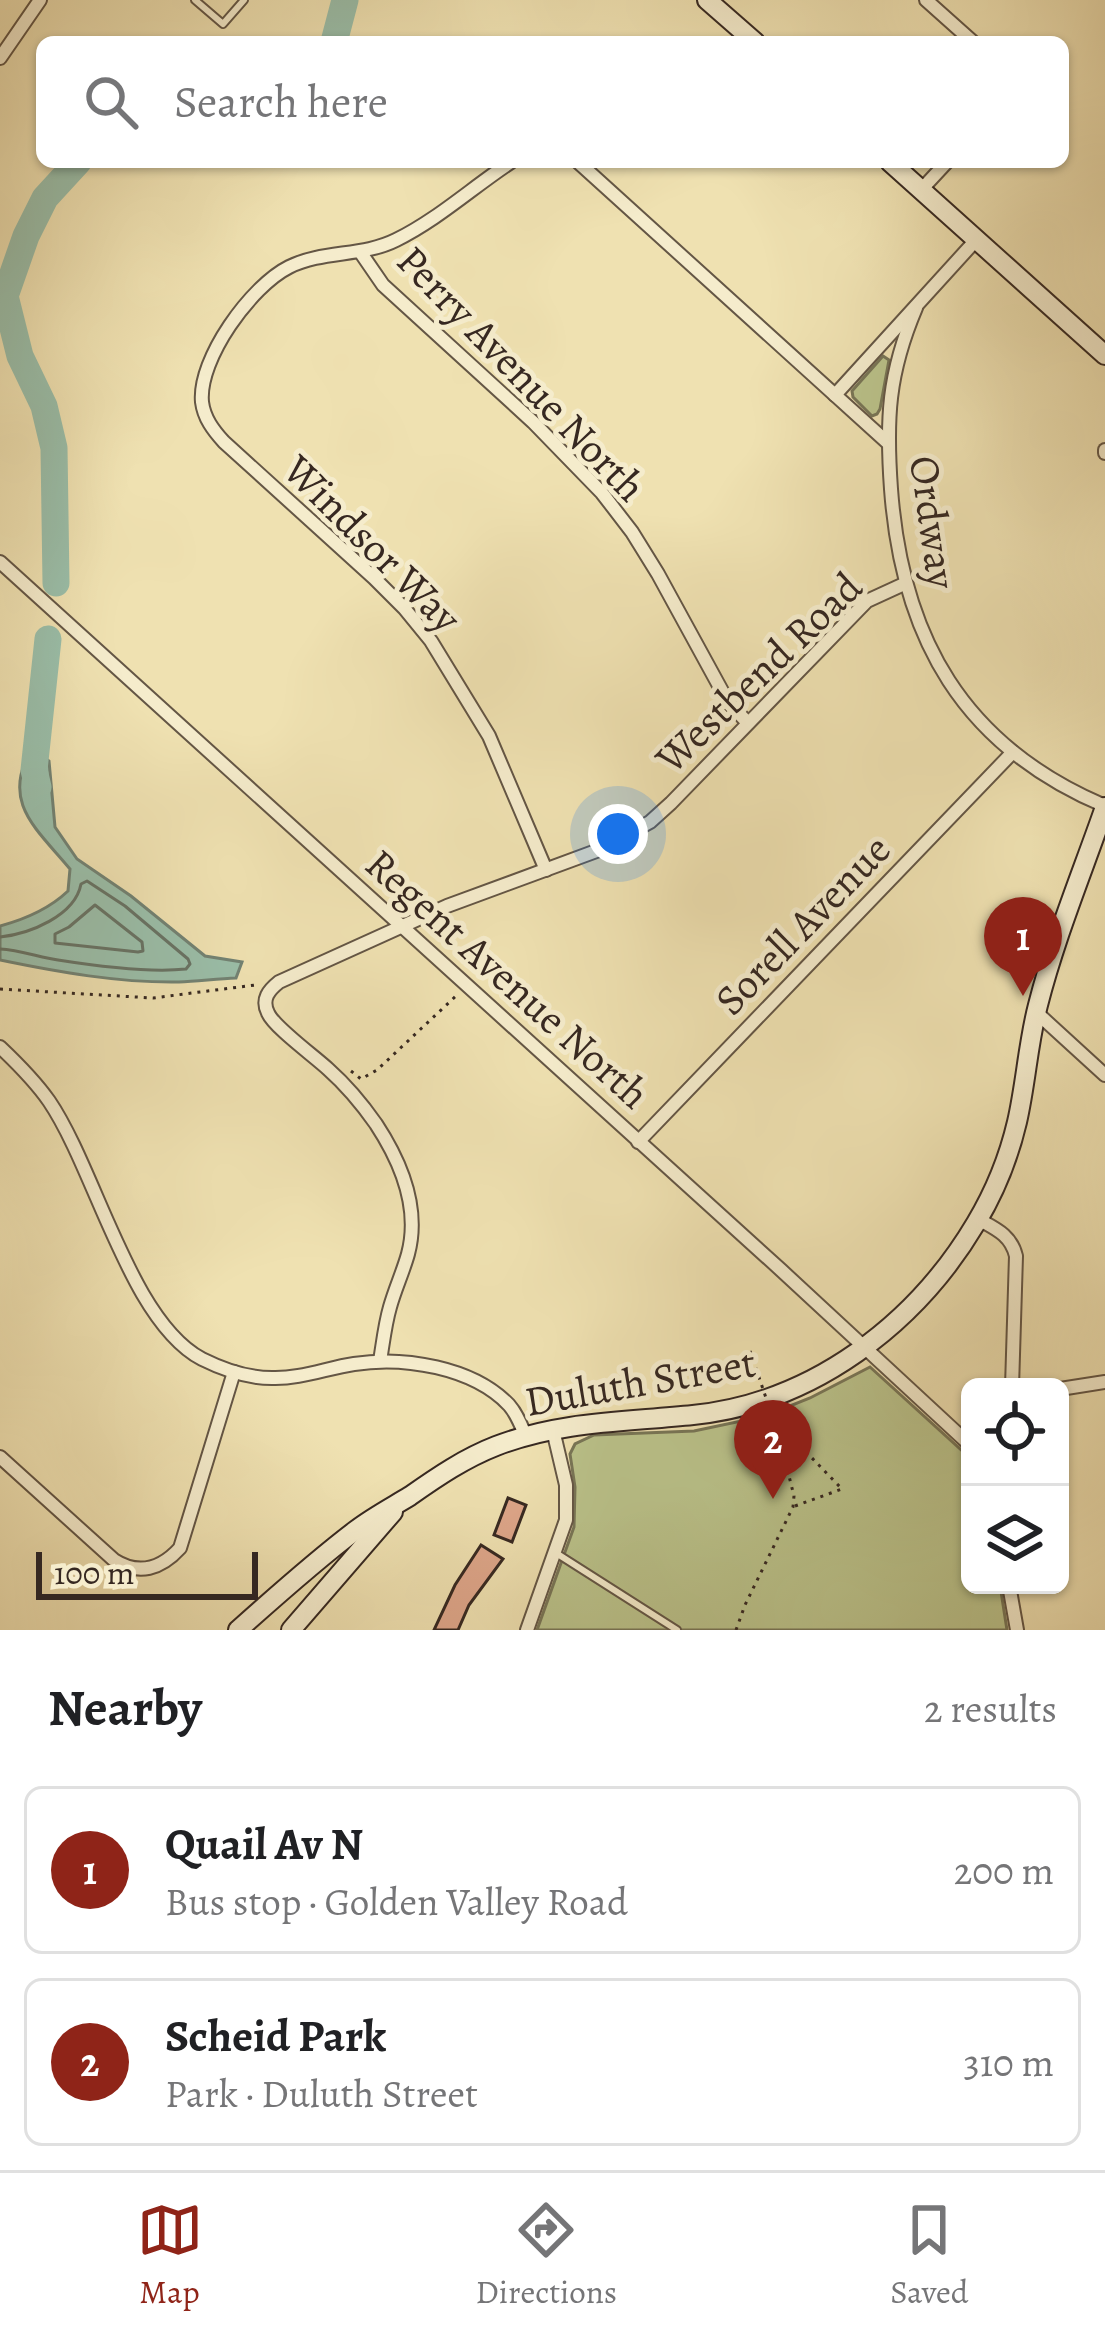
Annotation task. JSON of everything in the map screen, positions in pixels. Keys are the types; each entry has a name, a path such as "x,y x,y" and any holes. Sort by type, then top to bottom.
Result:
{"street":[{"path":"0,58 40,0"},
{"path":"707,0 747,36"},
{"path":"926,0 966,36"},
{"path":"0,28 14,37"},
{"path":"361,253 412,232 503,168"},
{"path":"585,168 888,443"},
{"path":"897,168 1105,355"},
{"path":"921,190 941,168"},
{"name":"Ordway","path":"835,395 976,240"},
{"name":"Windsor Way","path":"361,253 304,261 262,286 215,351 205,374 202,402 206,418 224,442 374,578 431,641 489,736 546,870"},
{"name":"Perry Avenue North","path":"361,253 382,285 545,434 602,493 658,574 728,703 748,723"},
{"name":"Ordway","path":"916,308 892,380 888,443 894,528 904,584 924,638 942,672 1013,752 1066,788 1105,806"},
{"name":"Regent Avenue North","path":"0,562 961,1436"},
{"name":"Westbend Road","path":"268,991 402,927 612,844 650,821 867,601 904,584"},
{"name":"Sorell Avenue","path":"638,1142 1013,752"},
{"name":"Duluth Street","path":"238,1630 357,1529 472,1457 553,1430 748,1404 841,1364 906,1314 978,1219 1006,1156 1048,968 1105,806"},
{"path":"268,991 268,1015 356,1098 379,1128 409,1195 410,1249 390,1304 380,1361"},
{"path":"1036,1012 1105,1075"},
{"path":"0,1047 50,1102 156,1318 196,1356 234,1372 275,1378 380,1361 454,1371 504,1400 526,1437"},
{"path":"978,1219 1005,1234 1016,1256 1012,1378"},
{"path":"0,1456 114,1560 143,1570 169,1560 180,1548 234,1372"},
{"path":"1069,1388 1105,1382"},
{"path":"526,1630 566,1520 568,1498 553,1430"},
{"name":"Duluth Street","path":"291,1630 404,1499"},
{"path":"1011,1594 1017,1630"}],"lane":[{"path":"195,0 223,24 244,0"},
{"path":"556,1553 676,1630"}],"path":[{"path":"0,988 153,998 261,984 268,991"},
{"path":"341,1064 361,1079 458,994"},
{"path":"736,1630 794,1496 750,1351"},
{"path":"793,1507 842,1489 811,1457"}],"green space":[{"path":"883,356 889,360 880,409 872,416 852,391"},
{"path":"870,1367 961,1450 961,1594 1001,1594 1007,1630 537,1630 574,1527 570,1454 575,1444 594,1435 694,1431 765,1416"}],"water":[{"path":"32,748 49,761 55,827 77,859 205,956 242,962 236,978 134,981 0,960 0,926 37,913 68,891 70,869 35,827 21,799 23,767"}],"building":[{"path":"508,1498 526,1505 512,1542 494,1535"},
{"path":"481,1545 503,1559 469,1605 458,1630 434,1630 455,1585"}],"waterway":[{"path":"336,36 345,0"},
{"path":"56,583 54,448 44,406 20,356 5,296 45,198 72,168"},
{"path":"38,787 34,770 48,639"}],"place":[{"name":"Quail Av N","path":"1023,996"},
{"name":"Scheid Park","path":"773,1499"}]}
